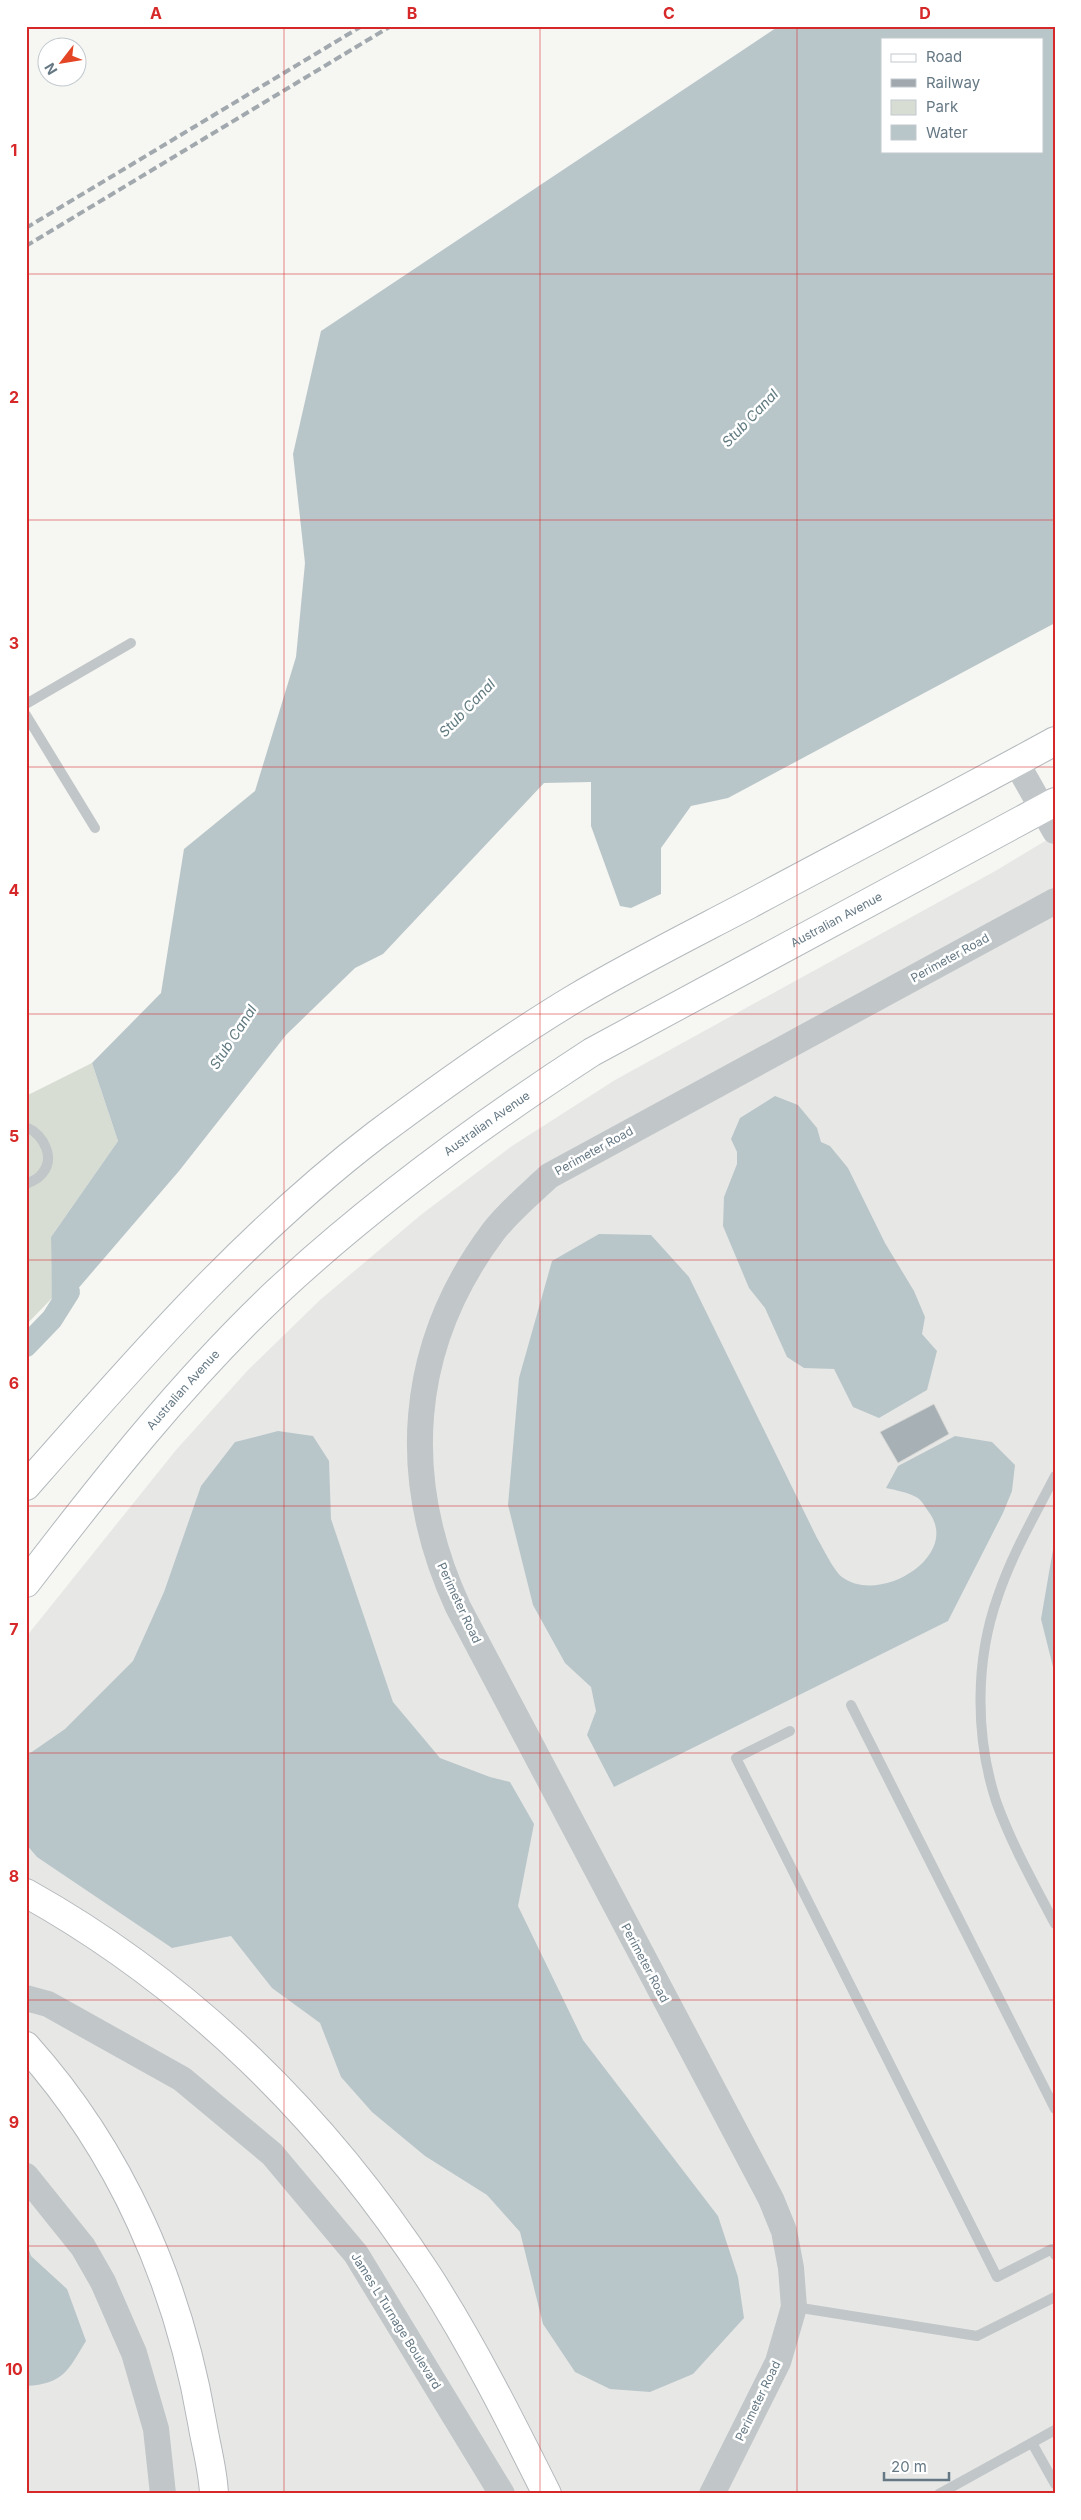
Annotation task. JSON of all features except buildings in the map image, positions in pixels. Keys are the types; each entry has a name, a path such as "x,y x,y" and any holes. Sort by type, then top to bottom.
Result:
{"main road":[{"path":"26,1486 131,1366 201,1292 314,1186 373,1137 500,1048 588,991 1055,741"},
{"name":"Australian Avenue","path":"26,1583 115,1468 167,1406 277,1292 398,1188 526,1095 592,1052 1051,814"},
{"path":"26,1893 106,1942 170,1988 283,2090 336,2150 428,2277 505,2410 547,2494"},
{"path":"26,2046 85,2122 129,2195 169,2288 193,2367 214,2494"}],"street":[{"path":"1016,762 1051,814"},
{"name":"Perimeter Road","path":"712,2494 778,2362 794,2307 791,2268 784,2231 771,2199 458,1607 443,1574 429,1529 421,1482 419,1435 424,1388 431,1358 446,1313 467,1271 504,1220 549,1176 1055,901"},
{"name":"James L Turnage Boulevard","path":"26,1991 34,2005 182,2079 272,2154 356,2254 502,2494"},
{"path":"26,2176 83,2247 103,2282 134,2353 156,2429 163,2494"}],"lane":[{"path":"26,704 130,643"},
{"path":"26,714 95,828"},
{"path":"26,1127 42,1138 47,1147 48,1157 46,1168 40,1176 26,1184"},
{"path":"1055,1476 1014,1558 998,1596 985,1640 981,1687 983,1745 996,1800 1020,1856 1055,1924"},
{"path":"851,1705 1055,2109"},
{"path":"790,1731 736,1758 997,2277 1052,2249 1055,2255"},
{"path":"794,2307 977,2336 1055,2297"},
{"path":"939,2494 1055,2430"},
{"path":"1032,2443 1055,2484"}],"shaded area":[{"path":"1055,835 1055,2494 26,2494 26,1637 176,1450 248,1370 320,1300 422,1214 512,1146 615,1080 997,870"}],"green space":[{"path":"92,1063 118,1141 51,1237 52,1298 26,1325 26,1096"}],"water":[{"path":"779,26 1055,26 1055,623 728,798 691,806 661,848 661,894 631,908 620,906 591,826 591,782 544,783 383,954 355,968 286,1035 179,1171 52,1319 51,1237 118,1141 92,1063 161,993 184,849 255,791 296,657 305,563 293,454 321,331"},
{"path":"775,1096 798,1105 817,1128 821,1142 830,1146 848,1168 885,1243 914,1291 925,1317 922,1334 937,1351 927,1390 879,1418 853,1407 834,1369 804,1368 787,1357 765,1308 749,1288 723,1226 724,1197 737,1164 737,1152 731,1139 740,1118"},
{"path":"599,1234 651,1235 689,1277 817,1538 832,1565 842,1577 858,1584 876,1585 895,1580 912,1571 926,1559 935,1544 936,1528 921,1501 901,1491 886,1488 898,1466 955,1436 992,1442 1015,1465 1012,1491 1003,1513 948,1621 614,1787 587,1735 596,1711 591,1687 565,1663 533,1605 508,1505 519,1378 552,1261"},
{"path":"278,1431 313,1436 329,1461 331,1519 393,1702 440,1758 490,1777 510,1782 534,1824 518,1906 583,2040 718,2216 738,2277 744,2318 693,2374 650,2392 610,2389 575,2372 543,2324 520,2232 487,2195 425,2156 372,2112 341,2077 320,2023 272,1988 231,1936 172,1948 37,1857 26,1844 26,1756 65,1729 133,1661 164,1592 201,1486 235,1442"},
{"path":"1055,1538 1055,1675 1041,1619"},
{"path":"26,2241 31,2256 67,2289 86,2341 64,2374 49,2382 26,2386"}],"waterway":[{"name":"Stub Canal","path":"26,1346 52,1319 69,1292"}],"railway":[{"path":"26,228 362,26"},
{"path":"26,246 391,26"}]}
